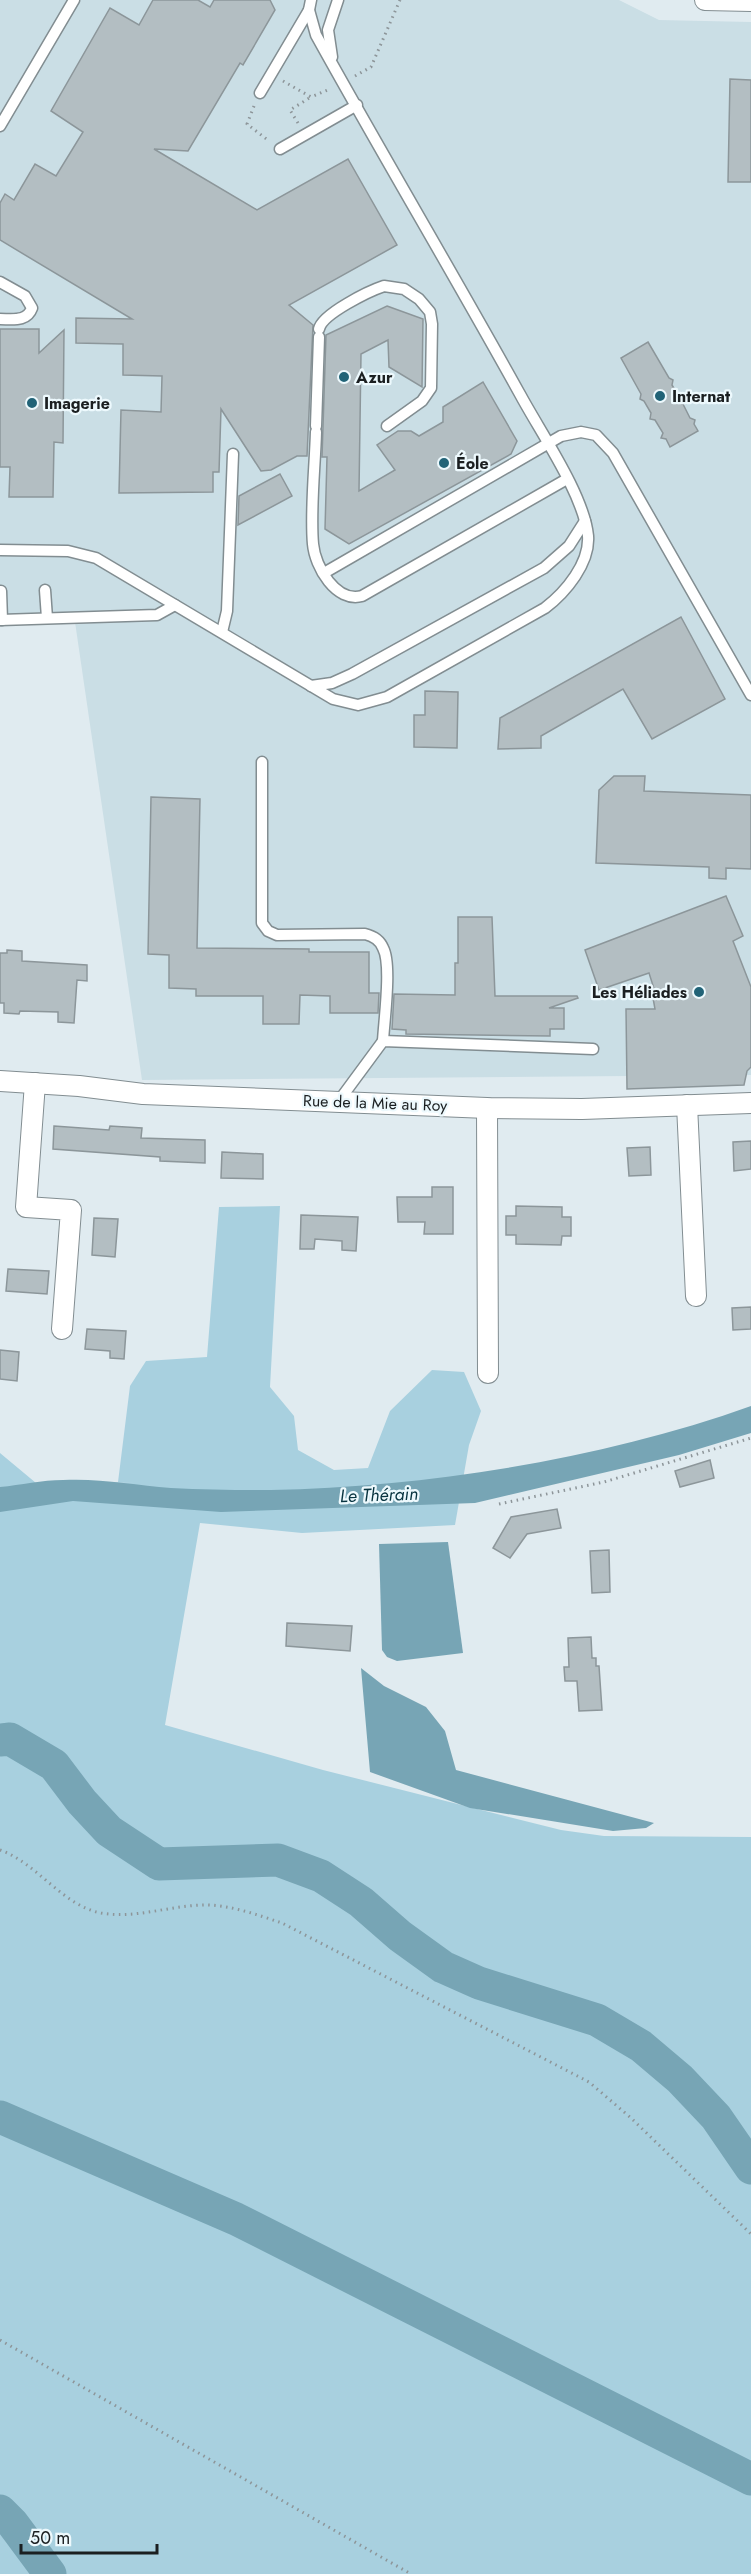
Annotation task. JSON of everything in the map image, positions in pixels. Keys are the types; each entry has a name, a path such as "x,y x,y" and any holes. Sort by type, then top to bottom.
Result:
{"street":[{"path":"705,0 751,1"},
{"name":"Rue de la Mie au Roy","path":"0,1081 143,1094 487,1108 751,1103"},
{"path":"35,1083 26,1207 71,1210 62,1329"},
{"path":"687,1105 696,1296"},
{"path":"487,1108 488,1373"}],"lane":[{"path":"0,126 74,0"},
{"path":"332,60 328,30 338,0"},
{"path":"1,548 86,554 311,686 345,703 358,705 377,702 545,608 562,592 581,564 587,546 585,521 567,479 316,35 310,5"},
{"path":"260,93 310,5"},
{"path":"280,149 357,105"},
{"path":"0,282 28,299 32,308 30,313 21,319 0,319"},
{"path":"387,426 422,401 431,388 432,324 427,307 410,292 384,286 328,315 320,325 313,544 324,573 340,594 354,598 362,596 567,479"},
{"path":"324,573 547,443 561,436 581,432 596,435 613,453 751,695"},
{"path":"222,633 227,611 232,454"},
{"path":"311,686 352,675 544,568 569,546 585,521"},
{"path":"45,590 47,618"},
{"path":"1,591 1,620 157,615 175,605"},
{"path":"262,762 261,923 268,931 277,935 365,934 376,939 384,949 387,962 383,1041 338,1102"},
{"path":"383,1041 593,1049"}],"path":[{"path":"260,93 247,124 280,149"},
{"path":"305,135 290,110 311,97"},
{"path":"499,1504 603,1482 751,1438"},
{"path":"0,1850 35,1870 78,1904 100,1912 156,1912 203,1904 249,1912 282,1923 589,2082 631,2118 751,2234"},
{"path":"0,2340 411,2574"}],"shaded area":[{"path":"0,0 619,0 659,20 751,22 751,1075 142,1080 75,622 0,625"},
{"path":"280,1206 270,1387 294,1416 298,1450 334,1470 368,1468 390,1411 432,1370 464,1372 481,1411 469,1445 455,1525 302,1533 200,1523 165,1725 323,1770 561,1830 604,1836 751,1837 751,2574 0,2574 0,1453 36,1483 136,1482 118,1482 130,1386 146,1361 207,1357 219,1207"}],"water":[{"name":"Le Thérain","path":"751,1406 751,1433 679,1455 475,1503 221,1512 73,1501 0,1512 0,1487 47,1481 90,1480 171,1488 271,1490 331,1488 453,1476 514,1467 636,1441"},
{"path":"448,1542 463,1653 397,1661 387,1657 382,1650 379,1544"},
{"path":"361,1668 384,1686 426,1707 445,1731 456,1770 654,1823 646,1828 613,1831 470,1808 370,1772"}],"building":[{"path":"153,0 198,0 210,7 214,0 270,0 275,10 243,65 240,63 188,151 154,149 257,210 348,159 397,245 289,305 313,325 307,456 297,456 271,470 261,471 221,409 219,472 213,472 213,492 119,493 121,410 161,412 162,376 123,375 123,344 76,343 76,318 132,319 0,240 0,203 5,194 14,200 35,164 56,176 83,132 51,111 110,8 139,25"},
{"path":"730,79 751,80 751,182 728,182"},
{"name":"Éole","path":"387,306 423,319 422,387 389,367 388,340 361,354 359,491 395,470 377,445 398,431 411,431 419,436 443,422 443,407 483,382 517,441 511,454 349,544 325,529 327,457 322,457 326,335"},
{"name":"Imagerie","path":"0,329 39,329 39,353 64,330 63,443 54,442 53,497 9,497 10,467 0,467"},
{"name":"Internat","path":"648,342 669,378 673,380 672,385 679,397 683,399 690,418 695,420 694,424 698,431 670,447 666,439 661,438 663,433 655,420 650,419 651,413 644,401 640,399 641,394 621,358"},
{"path":"280,474 292,496 238,525 239,496"},
{"path":"681,617 725,699 652,739 623,689 541,736 541,748 498,749 500,718"},
{"path":"425,691 458,692 457,748 414,747 414,715 425,715"},
{"path":"614,776 645,776 644,791 751,795 751,869 726,868 726,879 709,878 709,867 596,863 599,790"},
{"path":"151,797 200,799 197,948 369,952 369,993 379,993 378,1013 330,1013 330,996 300,995 299,1024 263,1024 263,996 196,996 196,989 169,988 169,955 148,954"},
{"name":"Les Héliades","path":"726,896 743,936 733,941 751,987 751,1067 747,1071 744,1085 627,1089 626,1009 655,1009 653,998 656,995 649,973 599,990 585,950"},
{"path":"458,917 492,917 495,996 577,996 578,998 549,1008 564,1008 564,1029 550,1029 550,1036 406,1034 406,1030 392,1029 394,994 455,995"},
{"path":"7,950 22,951 22,961 87,965 87,981 77,980 74,1023 58,1022 58,1012 4,1013 4,1003 0,1003 0,953 7,953"},
{"path":"54,1126 109,1130 110,1126 142,1128 141,1138 205,1140 205,1163 160,1161 160,1157 53,1149"},
{"path":"751,1141 751,1169 734,1171 733,1142"},
{"path":"650,1147 651,1175 629,1176 627,1148"},
{"path":"222,1152 263,1154 263,1179 221,1178"},
{"path":"432,1187 453,1187 453,1234 424,1234 425,1222 398,1222 397,1197 432,1197"},
{"path":"516,1206 562,1207 562,1217 571,1217 571,1236 562,1236 561,1245 516,1244 516,1235 506,1235 506,1216 516,1216"},
{"path":"301,1215 358,1217 356,1251 342,1250 342,1241 315,1239 314,1249 300,1249"},
{"path":"94,1218 118,1219 115,1257 92,1255"},
{"path":"8,1269 49,1271 47,1294 6,1291"},
{"path":"751,1307 751,1329 733,1330 732,1308"},
{"path":"87,1329 126,1331 124,1359 110,1358 110,1351 85,1349"},
{"path":"0,1350 19,1352 17,1381 0,1379"},
{"path":"710,1460 714,1478 680,1487 675,1471"},
{"path":"557,1509 561,1528 527,1534 510,1558 493,1548 511,1517"},
{"path":"609,1550 610,1592 592,1593 590,1551"},
{"path":"287,1623 352,1626 350,1651 286,1646"},
{"path":"591,1637 592,1658 596,1658 596,1666 599,1666 602,1710 579,1711 577,1681 565,1681 564,1667 569,1667 568,1638"}],"waterway":[{"path":"0,1740 10,1739 54,1765 82,1802 109,1831 159,1864 278,1860 321,1876 361,1902 400,1936 443,1967 479,1983 597,2020 641,2046 680,2079 716,2117 751,2168"},
{"path":"0,2117 236,2219 751,2479"},
{"path":"0,2511 13,2524 50,2574"}],"place":[{"name":"Azur","path":"344,377"},
{"name":"Internat","path":"660,396"},
{"name":"Imagerie","path":"32,403"},
{"name":"Éole","path":"444,463"},
{"name":"Les Héliades","path":"699,992"}]}
